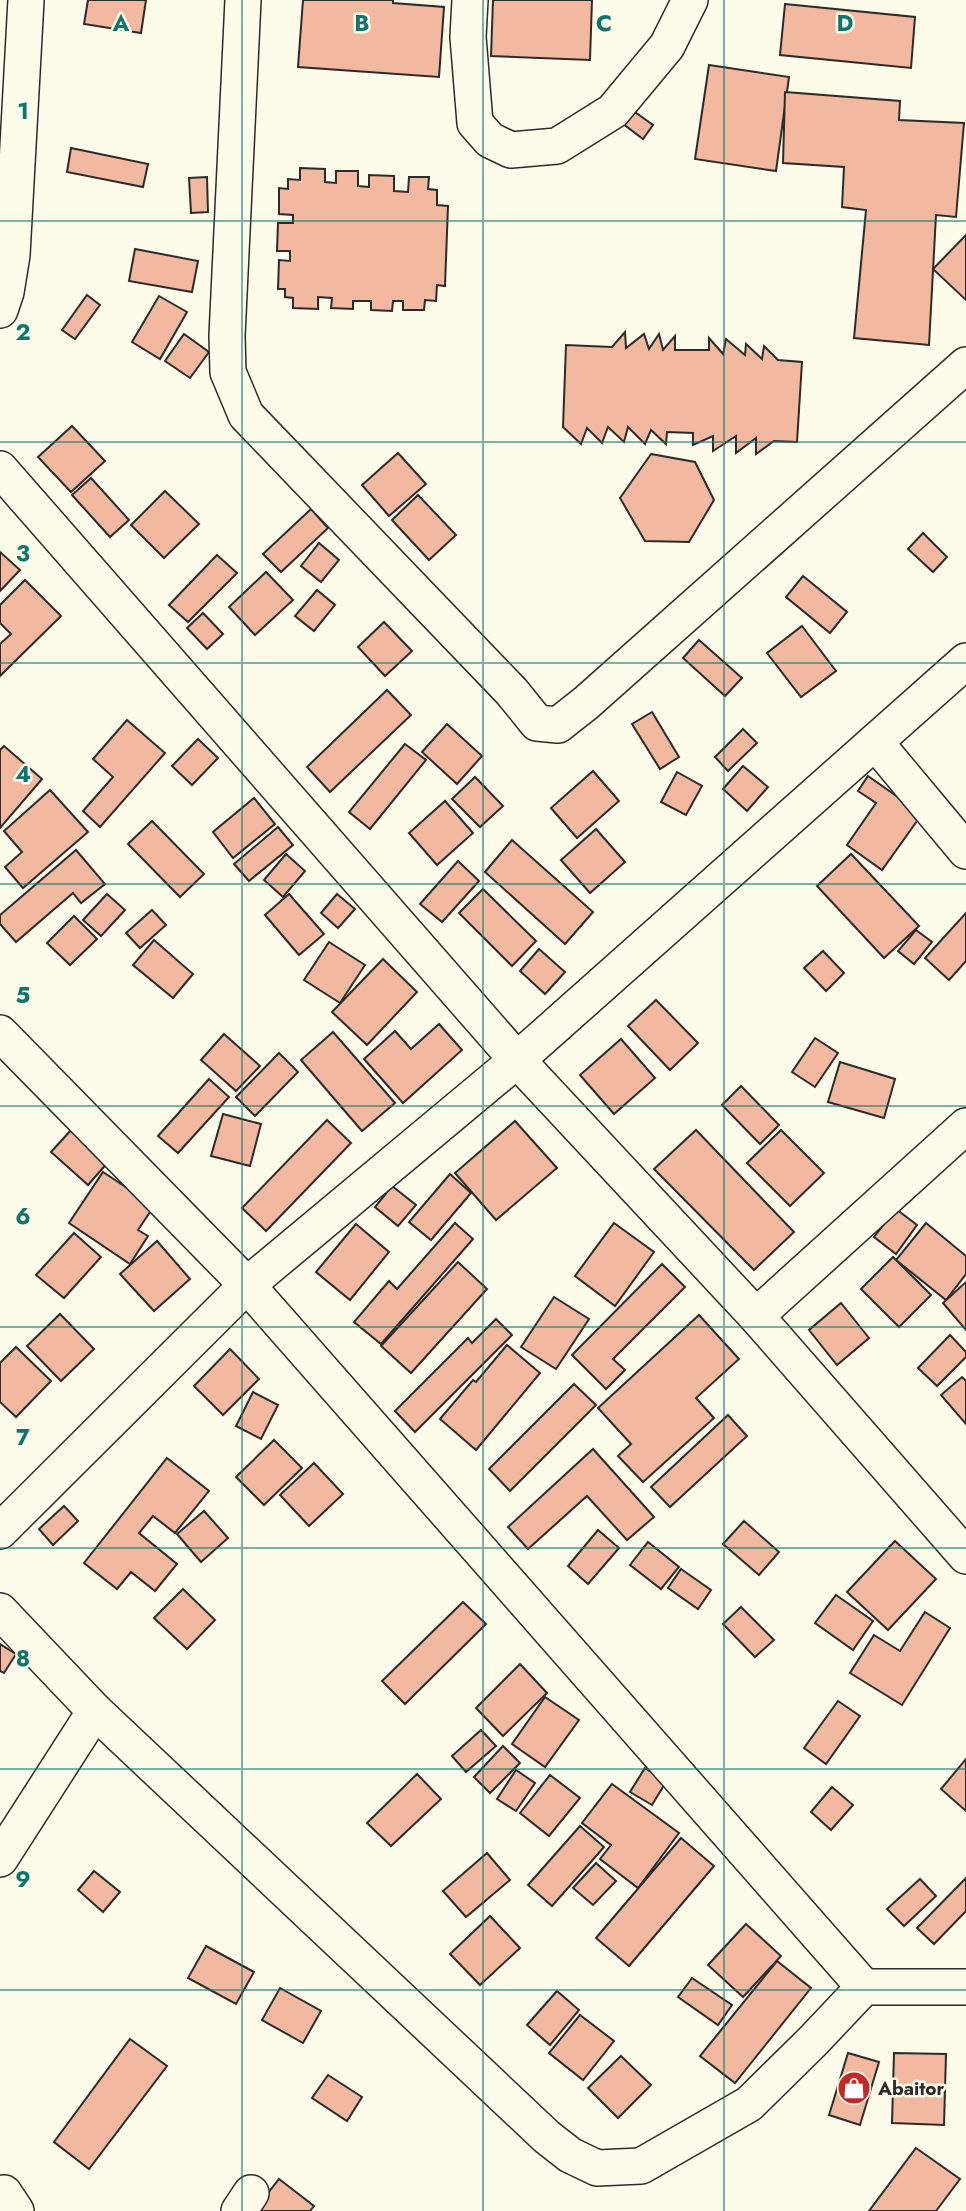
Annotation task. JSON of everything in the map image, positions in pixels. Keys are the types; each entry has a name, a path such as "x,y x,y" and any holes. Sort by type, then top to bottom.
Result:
{"street":[{"path":"0,310 12,255 26,0"},
{"path":"243,0 228,372 246,415 512,692 537,723 558,725 577,710 966,365"},
{"path":"470,0 468,37 475,123 490,140 511,150 557,146 613,111 667,46 690,0"},
{"path":"0,469 517,1060 756,1316 966,1556"},
{"path":"0,1531 247,1285 517,1060 966,661"},
{"path":"875,742 966,851"},
{"path":"0,1034 247,1285 864,1987"},
{"path":"756,1316 966,1126"},
{"path":"0,1611 95,1711 547,2137 570,2155 597,2168 640,2166 749,2104 864,1987 966,1987"},
{"path":"0,1859 95,1711"}],"building":[{"path":"88,0 146,0 141,33 84,24"},
{"path":"303,0 393,0 393,3 444,7 439,77 298,67"},
{"path":"493,0 592,0 590,60 491,56"},
{"path":"785,4 915,17 911,68 780,55"},
{"path":"709,65 789,77 776,171 695,159"},
{"path":"785,92 900,101 899,120 964,123 956,217 936,215 929,345 854,338 866,210 842,207 844,167 783,163"},
{"path":"628,107 653,125 643,139 618,120"},
{"path":"71,148 148,164 143,187 67,172"},
{"path":"300,168 325,169 325,182 336,183 336,171 358,171 358,186 369,187 369,175 394,176 394,191 408,192 409,177 429,177 428,189 437,190 437,205 448,206 445,286 437,285 436,301 425,300 424,310 403,310 403,301 393,301 392,311 371,310 371,301 353,301 353,309 331,308 332,298 318,297 318,309 293,308 293,298 285,297 285,289 278,289 279,260 290,261 290,251 277,251 278,223 293,223 293,215 279,214 279,188 288,189 288,179 300,180"},
{"path":"207,177 208,212 191,213 189,178"},
{"path":"966,235 966,300 933,269"},
{"path":"135,249 198,261 192,292 129,281"},
{"path":"87,295 100,305 75,339 62,330"},
{"path":"159,296 187,312 160,359 132,342"},
{"path":"625,332 626,348 644,334 649,349 659,334 663,350 675,336 675,350 709,350 709,338 723,354 726,339 745,355 746,344 762,359 764,346 778,360 802,362 797,442 774,441 756,454 756,438 736,453 736,436 713,451 713,436 693,445 693,433 667,432 666,444 651,430 645,444 628,427 624,442 608,427 602,443 587,428 581,444 563,427 566,345 612,347"},
{"path":"184,334 209,352 190,378 165,361"},
{"path":"72,426 105,461 71,492 38,457"},
{"path":"398,453 426,484 389,516 362,485"},
{"path":"651,454 695,462 714,500 689,542 645,541 620,498"},
{"path":"91,478 129,520 110,537 72,495"},
{"path":"165,491 199,524 164,558 131,525"},
{"path":"418,495 456,535 429,560 392,520"},
{"path":"311,509 328,528 281,572 263,554"},
{"path":"923,533 947,557 933,572 908,549"},
{"path":"319,543 339,560 321,582 301,566"},
{"path":"0,552 20,570 0,591"},
{"path":"217,555 237,573 188,622 169,605"},
{"path":"266,572 293,600 255,635 229,607"},
{"path":"803,576 847,612 830,633 786,597"},
{"path":"25,580 61,616 0,676 0,644 11,634 0,623 0,605"},
{"path":"317,590 335,605 314,631 295,616"},
{"path":"203,613 223,634 207,649 187,628"},
{"path":"384,622 412,651 385,676 358,647"},
{"path":"802,626 836,671 801,697 767,653"},
{"path":"699,640 742,678 725,696 683,658"},
{"path":"387,690 411,715 330,792 307,767"},
{"path":"652,712 679,757 660,769 632,724"},
{"path":"127,720 165,753 100,827 83,811 113,777 93,759"},
{"path":"447,724 482,756 457,784 422,752"},
{"path":"743,729 757,743 728,771 715,757"},
{"path":"198,739 218,758 192,785 172,766"},
{"path":"405,744 426,760 370,829 349,812"},
{"path":"4,746 42,779 0,828 0,750"},
{"path":"743,766 768,787 747,811 723,789"},
{"path":"593,771 619,801 577,838 551,808"},
{"path":"677,772 702,786 686,815 661,802"},
{"path":"868,776 922,814 882,870 847,845 876,803 858,791"},
{"path":"475,777 503,806 480,827 452,799"},
{"path":"50,790 88,832 23,888 5,867 22,852 4,831"},
{"path":"254,798 275,824 233,858 213,832"},
{"path":"445,801 473,833 437,865 409,833"},
{"path":"152,821 204,874 180,897 128,844"},
{"path":"278,827 293,845 249,881 234,864"},
{"path":"596,829 625,862 590,893 561,860"},
{"path":"512,840 593,912 565,944 485,872"},
{"path":"76,850 105,884 81,903 73,893 16,942 0,924 0,915"},
{"path":"286,854 305,871 283,897 264,880"},
{"path":"851,854 919,926 884,958 817,886"},
{"path":"458,861 479,881 442,922 420,904"},
{"path":"483,889 536,941 512,966 459,913"},
{"path":"107,894 125,910 101,936 83,920"},
{"path":"289,894 324,934 299,955 265,915"},
{"path":"337,894 355,909 338,928 321,913"},
{"path":"152,910 166,925 140,948 126,933"},
{"path":"966,913 966,961 949,980 925,958"},
{"path":"74,916 97,939 70,965 47,943"},
{"path":"916,930 932,942 914,964 898,951"},
{"path":"154,940 193,974 173,998 133,965"},
{"path":"329,942 365,965 340,1003 304,980"},
{"path":"539,949 565,972 545,994 520,971"},
{"path":"823,951 844,973 826,991 804,968"},
{"path":"383,959 417,992 367,1045 332,1012"},
{"path":"656,1000 698,1043 670,1070 628,1026"},
{"path":"439,1024 462,1050 403,1103 364,1059 395,1031 411,1049"},
{"path":"333,1032 395,1103 362,1131 301,1060"},
{"path":"224,1034 260,1066 236,1091 201,1060"},
{"path":"815,1038 838,1053 815,1087 792,1072"},
{"path":"621,1039 655,1078 614,1114 580,1075"},
{"path":"279,1053 298,1072 255,1116 236,1097"},
{"path":"840,1062 895,1079 884,1118 828,1102"},
{"path":"209,1079 229,1097 178,1153 158,1136"},
{"path":"741,1086 779,1125 760,1144 722,1105"},
{"path":"223,1114 261,1124 250,1166 211,1156"},
{"path":"327,1120 351,1143 266,1231 242,1208"},
{"path":"515,1121 557,1168 496,1220 455,1173"},
{"path":"72,1129 109,1161 88,1185 51,1152"},
{"path":"696,1130 794,1232 754,1270 654,1169"},
{"path":"781,1130 824,1173 790,1206 747,1163"},
{"path":"103,1172 154,1206 138,1230 148,1236 130,1264 69,1223"},
{"path":"450,1174 471,1193 431,1240 409,1222"},
{"path":"392,1186 416,1205 398,1226 375,1207"},
{"path":"896,1209 917,1225 896,1254 874,1237"},
{"path":"455,1223 473,1239 381,1344 354,1322 389,1281 397,1289"},
{"path":"614,1223 654,1252 615,1306 575,1276"},
{"path":"926,1223 966,1256 966,1274 946,1300 896,1260"},
{"path":"356,1224 389,1252 350,1300 316,1272"},
{"path":"74,1233 101,1257 64,1298 36,1275"},
{"path":"157,1241 190,1279 154,1311 120,1274"},
{"path":"893,1257 931,1295 899,1327 861,1289"},
{"path":"458,1262 487,1289 411,1373 381,1346"},
{"path":"662,1264 685,1287 613,1359 625,1370 606,1389 572,1355"},
{"path":"966,1282 966,1330 943,1303"},
{"path":"554,1297 589,1319 556,1369 521,1347"},
{"path":"841,1303 869,1338 837,1365 809,1330"},
{"path":"60,1314 94,1349 61,1381 27,1346"},
{"path":"699,1315 739,1359 696,1398 714,1418 643,1482 618,1456 631,1444 598,1408"},
{"path":"496,1319 512,1335 415,1432 395,1411 468,1338 472,1343"},
{"path":"950,1335 966,1352 966,1357 937,1386 918,1368"},
{"path":"507,1345 540,1373 476,1450 440,1419"},
{"path":"16,1347 51,1381 16,1417 0,1402 0,1363"},
{"path":"230,1349 259,1379 223,1415 194,1386"},
{"path":"962,1377 966,1381 966,1424 941,1395"},
{"path":"574,1384 596,1405 510,1491 489,1469"},
{"path":"253,1392 278,1405 261,1439 236,1426"},
{"path":"728,1415 747,1436 670,1507 651,1487"},
{"path":"274,1440 302,1468 264,1505 236,1477"},
{"path":"593,1449 654,1517 627,1540 587,1496 528,1549 508,1527"},
{"path":"167,1458 209,1491 175,1533 153,1516 139,1533 177,1564 155,1591 131,1572 117,1589 84,1563"},
{"path":"314,1463 343,1494 309,1526 280,1495"},
{"path":"64,1506 78,1521 53,1545 39,1529"},
{"path":"204,1511 228,1538 201,1562 177,1534"},
{"path":"744,1521 779,1552 759,1575 723,1544"},
{"path":"598,1530 619,1548 588,1584 568,1566"},
{"path":"895,1541 936,1579 888,1630 847,1592"},
{"path":"648,1542 679,1567 661,1589 630,1565"},
{"path":"681,1569 711,1590 698,1609 668,1588"},
{"path":"183,1589 215,1620 187,1649 154,1618"},
{"path":"836,1595 873,1621 853,1650 815,1623"},
{"path":"463,1602 486,1624 405,1704 382,1681"},
{"path":"741,1607 774,1640 755,1657 723,1624"},
{"path":"925,1612 950,1628 902,1705 850,1673 874,1635 900,1651"},
{"path":"0,1644 16,1654 4,1673 0,1671"},
{"path":"520,1664 547,1693 503,1736 476,1708"},
{"path":"545,1697 579,1720 545,1767 512,1744"},
{"path":"838,1701 860,1716 826,1764 804,1748"},
{"path":"481,1730 496,1746 466,1772 452,1756"},
{"path":"503,1746 520,1763 490,1793 474,1777"},
{"path":"966,1759 966,1811 941,1789"},
{"path":"645,1768 666,1782 652,1805 630,1792"},
{"path":"516,1770 535,1783 516,1811 497,1799"},
{"path":"417,1774 441,1799 391,1846 367,1823"},
{"path":"550,1775 580,1798 549,1836 520,1813"},
{"path":"612,1784 679,1833 638,1888 600,1859 611,1845 582,1823"},
{"path":"832,1787 853,1805 831,1830 811,1812"},
{"path":"580,1826 604,1847 552,1906 528,1885"},
{"path":"681,1838 714,1866 629,1966 596,1938"},
{"path":"487,1853 510,1880 466,1917 443,1891"},
{"path":"596,1863 616,1881 593,1905 573,1888"},
{"path":"94,1871 120,1892 103,1912 78,1890"},
{"path":"966,1878 966,1911 934,1944 917,1928"},
{"path":"920,1879 936,1896 904,1926 887,1909"},
{"path":"490,1916 520,1948 480,1985 450,1954"},
{"path":"746,1924 781,1956 743,1997 708,1965"},
{"path":"206,1946 254,1972 236,2004 188,1978"},
{"path":"777,1961 811,1988 735,2083 700,2056"},
{"path":"692,1978 732,2005 718,2025 678,1997"},
{"path":"280,1988 321,2011 303,2043 262,2020"},
{"path":"557,1991 579,2010 550,2045 527,2025"},
{"path":"580,2015 614,2041 583,2080 549,2053"},
{"path":"130,2039 167,2066 89,2169 54,2142"},
{"name":"Abaitor","path":"848,2053 879,2062 860,2125 829,2115"},
{"path":"894,2053 946,2054 944,2125 892,2123"},
{"path":"621,2056 651,2085 618,2118 588,2088"},
{"path":"328,2075 362,2097 347,2121 312,2098"},
{"path":"916,2148 960,2179 936,2211 869,2211"},
{"path":"279,2179 314,2206 310,2211 254,2211"}],"place":[{"name":"Abaitor","path":"854,2088"}]}
